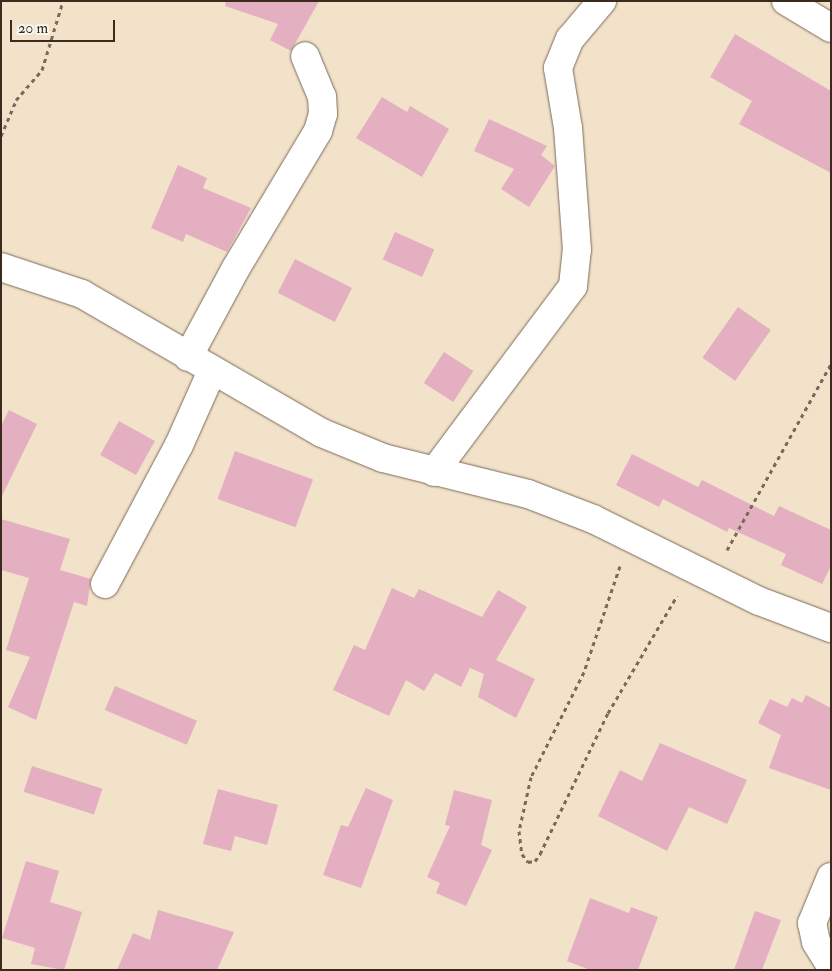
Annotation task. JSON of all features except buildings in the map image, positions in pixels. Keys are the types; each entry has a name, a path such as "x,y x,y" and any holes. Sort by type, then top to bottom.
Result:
{"street":[{"path":"434,472 573,286 578,250 568,128 558,68 570,39 602,1"},
{"path":"786,1 831,28"},
{"path":"188,357 236,268 318,130 323,114 322,97 305,56"},
{"path":"1,267 82,294 322,433 383,458 528,494 593,519 759,601 831,628"},
{"path":"105,584 179,445 212,371"},
{"path":"831,877 812,923 816,942 831,966"}],"path":[{"path":"1,136 16,100 42,70 64,1"},
{"path":"631,538 600,619 584,672 531,777 519,831 522,854 528,862 535,861 540,854 608,713 701,574 831,364"}]}
